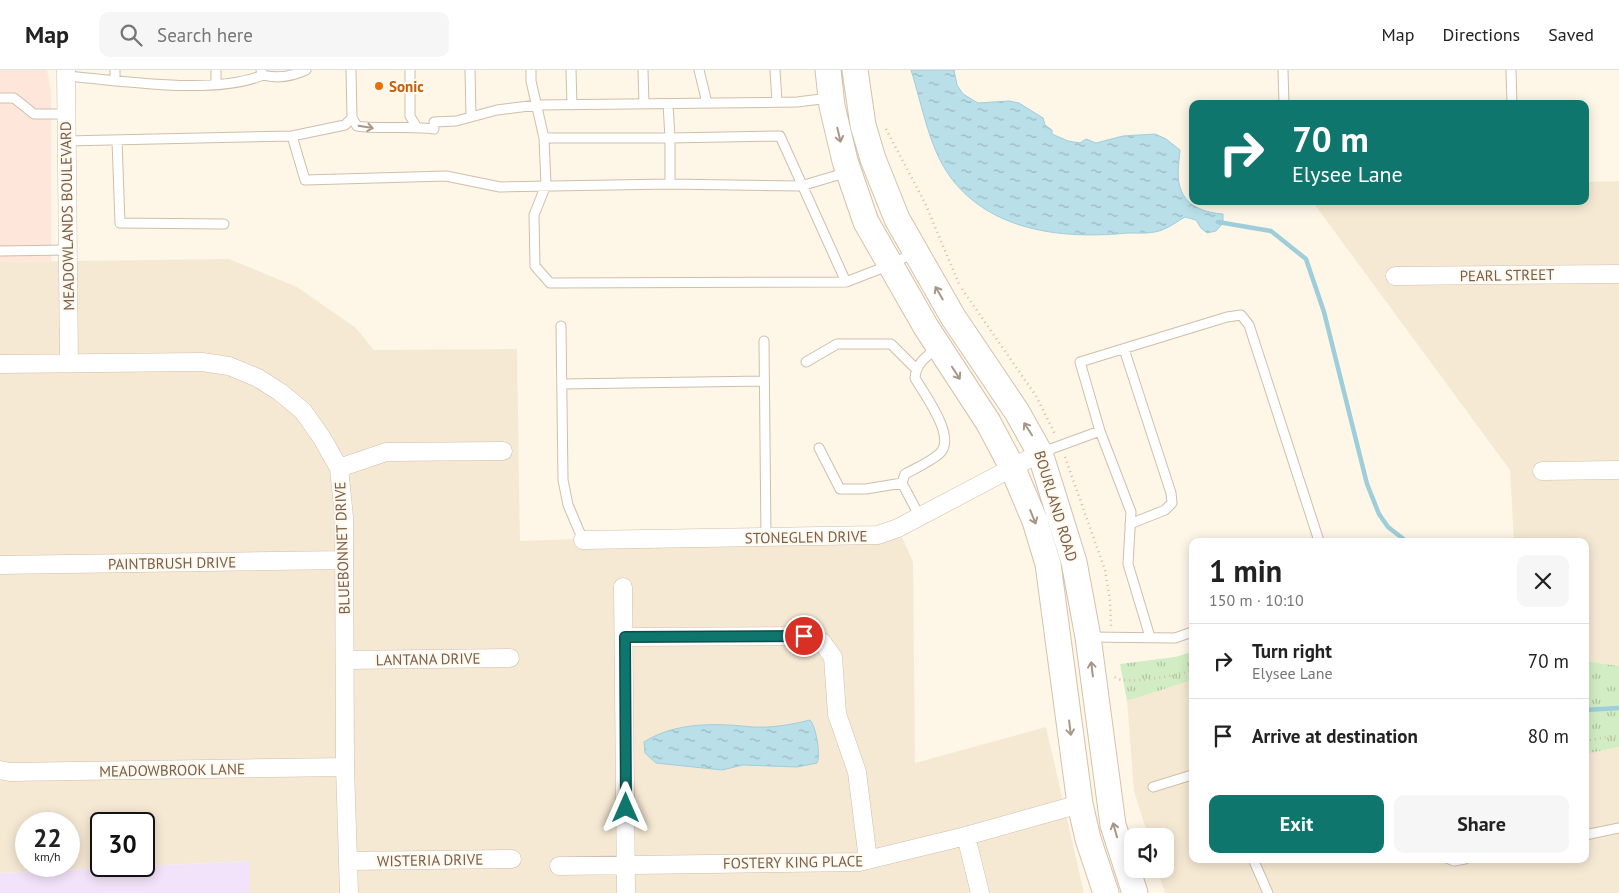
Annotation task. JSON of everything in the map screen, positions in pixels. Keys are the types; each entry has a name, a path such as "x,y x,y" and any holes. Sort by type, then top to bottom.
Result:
{"main road":[{"name":"BOURLAND ROAD","path":"828,70 831,98 849,172 866,222 939,346 988,422 1012,469 1035,521 1048,564 1080,804 1106,893"},
{"name":"BOURLAND ROAD","path":"854,70 863,125 873,159 897,220 953,317 1017,412 1040,453 1074,562 1088,637 1113,826 1135,893"}],"street":[{"name":"MEADOWLANDS BOULEVARD","path":"66,73 69,362"},
{"name":"PEARL STREET","path":"1395,276 1619,274"},
{"name":"BLUEBONNET DRIVE","path":"0,364 202,362 228,366 258,378 303,411 322,438 339,468 344,516 345,767 349,893"},
{"path":"339,468 386,452 502,451"},
{"name":"STONEGLEN DRIVE","path":"582,540 868,537 888,532 920,517 1040,453"},
{"path":"1542,471 1619,470"},
{"name":"PAINTBRUSH DRIVE","path":"0,565 344,560"},
{"path":"623,587 625,637 626,893"},
{"path":"625,637 804,636 822,642 833,658 837,714 857,772 868,860"},
{"name":"LANTANA DRIVE","path":"345,660 510,658"},
{"name":"MEADOWBROOK LANE","path":"0,770 10,772 345,767"},
{"name":"FOSTERY KING PLACE","path":"559,866 868,860 966,836 1080,804"},
{"path":"966,836 980,893"},
{"name":"WISTERIA DRIVE","path":"348,861 512,860"}],"lane":[{"path":"114,70 114,81"},
{"path":"216,70 216,84"},
{"path":"66,73 114,81 216,84 246,82 262,72 274,78 291,76 306,70"},
{"path":"351,70 352,118 358,126 378,129 434,126 496,110 537,105 777,102 831,98"},
{"path":"410,70 410,116 416,126"},
{"path":"470,70 471,117"},
{"path":"531,70 544,138 546,185 534,215 535,266 550,283 846,282 890,265 915,252"},
{"path":"571,70 572,105"},
{"path":"643,70 644,104"},
{"path":"699,70 707,103"},
{"path":"776,70 777,102"},
{"path":"1283,70 1284,100"},
{"path":"1511,70 1512,100"},
{"path":"0,98 14,98 34,114 66,114"},
{"path":"668,104 670,184"},
{"path":"66,141 292,136 345,125 352,118"},
{"path":"292,136 305,180 446,176 500,187 670,184 801,186 849,172"},
{"path":"544,138 780,136 846,282"},
{"path":"117,140 120,223 224,224"},
{"path":"0,251 67,250"},
{"path":"1150,637 1128,564 1131,512 1100,431 1080,362 1227,317 1241,315 1249,325 1318,538"},
{"path":"561,326 563,480 568,505 582,540"},
{"path":"764,341 766,538"},
{"path":"806,362 837,344 891,344 916,369"},
{"path":"920,517 902,483 905,474 940,454 945,444 944,429 915,378 916,369 922,360 939,346"},
{"path":"1124,349 1172,493 1172,503 1165,510 1130,524"},
{"path":"562,384 764,381"},
{"path":"1040,453 1100,431"},
{"path":"820,448 840,489 866,489 902,483"},
{"path":"1088,637 1175,638 1189,633"},
{"path":"1153,787 1189,775"},
{"path":"1589,834 1619,828"},
{"path":"1255,863 1268,893"}],"path":[{"path":"1589,740 1612,736 1619,737"}],"shaded area":[{"path":"0,70 47,70 51,92 51,261 0,262"},
{"path":"1619,181 1619,666 1589,662 1589,538 1514,538 1510,470 1315,205 1589,205 1589,182"},
{"path":"229,259 297,287 356,328 374,350 517,349 520,541 898,528 913,562 915,763 1046,727 1084,893 250,893 249,861 155,865 155,812 90,812 90,869 80,869 80,812 15,812 15,872 0,873 0,262"},
{"path":"1189,681 1189,863 1589,863 1589,753 1619,747 1619,893 1165,893 1160,878 1174,878 1174,828 1146,828 1134,791 1127,701"},
{"path":"250,861 250,893 0,893 0,873 15,872 15,877 80,877 80,869 90,869 90,877 155,877 155,866"}],"green space":[{"path":"1189,653 1189,681 1127,701 1120,664 1175,657"},
{"path":"1589,662 1619,666 1619,747 1589,753"}],"water":[{"path":"911,70 954,70 957,85 963,94 978,103 1009,101 1019,103 1043,118 1045,125 1052,130 1052,134 1068,141 1080,143 1086,139 1096,143 1123,136 1155,134 1166,139 1180,150 1179,181 1181,190 1189,202 1189,205 1223,214 1223,223 1216,231 1207,233 1196,220 1185,217 1165,229 1154,232 1081,235 1034,229 1012,222 991,213 972,200 955,183 939,157 928,129"},
{"path":"810,720 816,734 818,747 817,763 797,767 743,765 722,770 656,763 645,753 644,742 656,735 682,727 724,725 766,727"}],"waterway":[{"path":"1218,222 1271,231 1306,259 1324,312 1367,484 1379,514 1388,527 1402,538"},
{"path":"1589,710 1619,708"}],"place":[{"name":"Sonic","path":"379,86"}],"route":[{"path":"626,808 625,637 804,636"}]}
